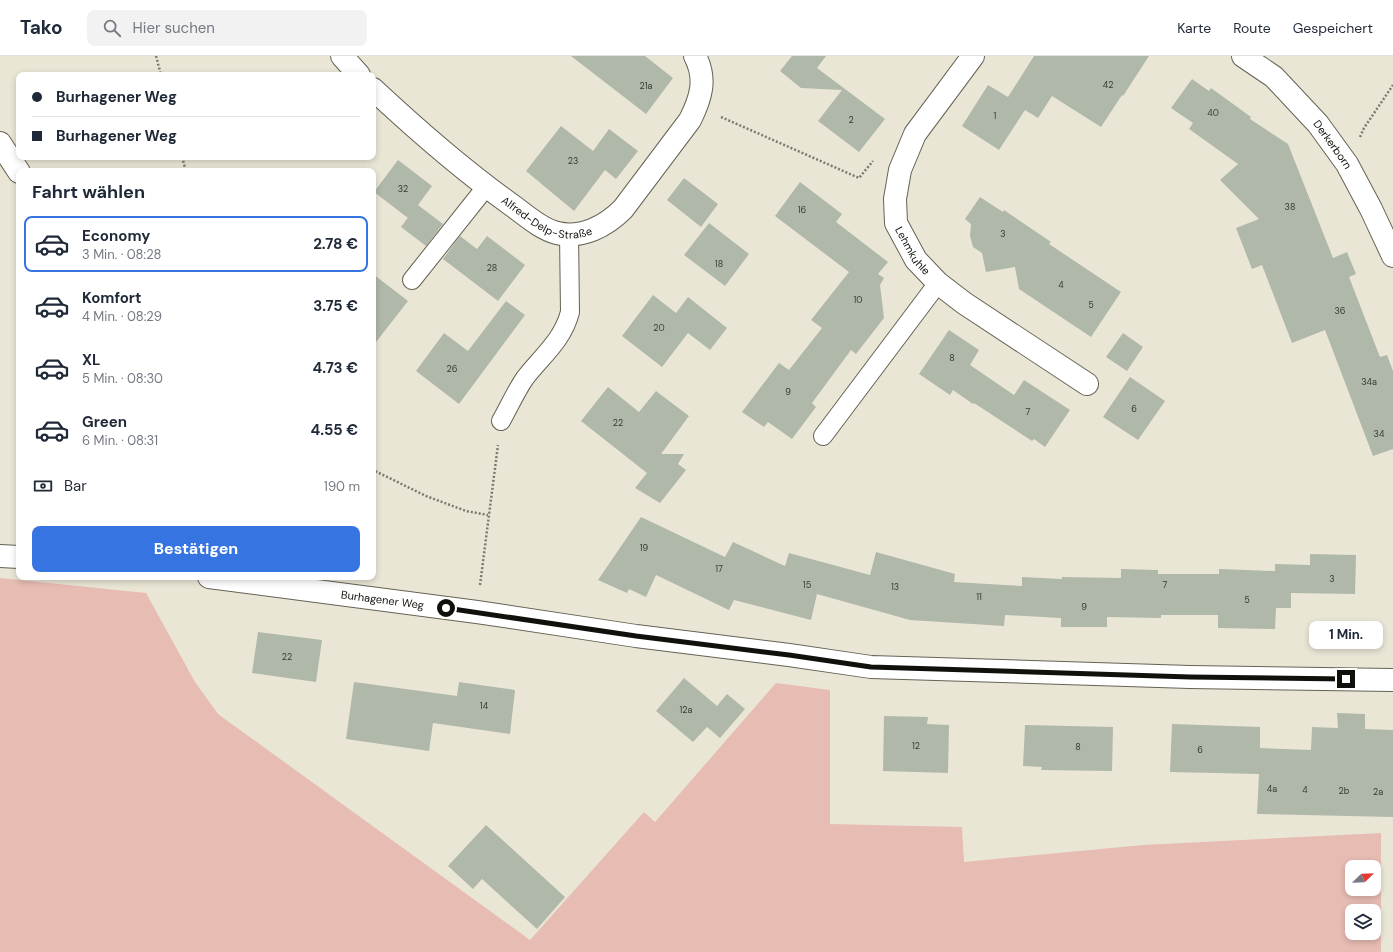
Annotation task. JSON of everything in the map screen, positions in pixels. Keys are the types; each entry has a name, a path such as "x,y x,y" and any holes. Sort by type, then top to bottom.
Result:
{"street":[{"path":"342,56 357,72"},
{"name":"Alfred-Delp-Straße","path":"376,92 428,139 486,187 547,229 557,233 579,234 602,226 613,219 623,209 690,120 697,106 702,87 698,62 695,56"},
{"name":"Lehmkuhle","path":"973,56 915,134 900,170 895,199 896,223 916,260 938,283 964,303 1086,384"},
{"name":"Derkerborn","path":"1243,56 1274,77 1318,124 1347,164 1371,209 1393,256"},
{"path":"0,143 16,168"},
{"path":"0,556 16,557"},
{"name":"Burhagener Weg","path":"232,580 477,612 636,636 871,667 1190,677 1393,680"}],"lane":[{"path":"412,280 486,187"},
{"path":"501,421 525,378 553,346 568,321 570,312 569,234"},
{"path":"823,436 938,283"}],"path":[{"path":"156,56 160,72"},
{"path":"1347,164 1364,128 1393,85"},
{"path":"697,106 859,178 873,160"},
{"path":"477,612 501,421"},
{"path":"376,471 426,496 466,511 488,515"}],"shaded area":[{"path":"0,578 146,593 195,682 218,714 530,940 644,812 655,822 776,683 830,690 830,824 962,827 964,862 1143,845 1381,833 1381,860 1345,860 1345,896 1381,896 1381,904 1345,904 1345,940 1381,940 1381,952 0,952"}],"building":[{"path":"571,56 645,56 673,78 646,114"},
{"path":"792,56 826,56 817,68 885,119 859,152 818,121 842,90 801,88 780,71"},
{"path":"1034,56 1149,56 1101,127 1052,96 1038,118 1025,110 999,150 962,126 988,85 1008,97"},
{"path":"1192,79 1209,91 1211,88 1251,117 1250,119 1288,144 1333,258 1347,252 1356,274 1349,277 1380,357 1387,355 1393,371 1393,449 1373,456 1325,330 1292,343 1262,265 1252,269 1236,228 1259,219 1220,180 1238,164 1189,129 1193,123 1171,108"},
{"path":"561,126 593,151 609,129 638,151 616,179 605,170 574,211 526,171"},
{"path":"398,160 432,186 418,205 443,224 426,246 401,227 408,218 376,194 376,189"},
{"path":"684,178 718,204 701,227 667,200"},
{"path":"800,182 842,214 836,222 888,262 878,274 884,278 880,285 884,318 856,354 851,350 812,403 816,407 792,439 768,422 764,427 742,412 779,363 789,370 822,328 811,320 849,272 775,216"},
{"path":"980,197 1003,212 1004,210 1051,242 1049,244 1121,292 1091,337 1019,289 1015,267 986,272 982,253 973,247 970,236 971,224 965,219"},
{"path":"709,223 749,254 725,286 684,255"},
{"path":"460,236 477,249 487,236 525,265 498,301 443,259"},
{"path":"376,276 408,301 376,342"},
{"path":"653,295 676,313 688,297 727,328 710,350 688,333 662,367 622,336"},
{"path":"506,301 525,315 459,404 416,371 444,333 468,351"},
{"path":"949,330 979,350 970,365 1014,395 1024,380 1070,410 1045,447 1034,439 1032,441 953,390 950,395 919,374"},
{"path":"1123,333 1143,347 1127,371 1106,357"},
{"path":"1130,377 1165,401 1138,440 1103,417"},
{"path":"608,387 639,412 656,391 689,416 661,454 684,454 678,464 686,470 660,503 635,488 647,473 581,421"},
{"path":"641,517 725,557 733,542 785,566 789,553 870,575 876,552 955,574 954,582 1022,586 1022,577 1062,579 1062,577 1121,578 1121,569 1158,570 1158,574 1219,574 1219,569 1275,571 1275,564 1310,565 1310,554 1356,555 1355,594 1291,593 1291,608 1276,608 1275,629 1218,628 1218,615 1161,615 1161,618 1107,617 1107,627 1061,627 1061,618 1005,615 1004,626 910,620 817,594 811,620 734,600 729,610 656,575 646,597 629,589 627,593 598,580"},
{"path":"258,632 322,640 316,682 252,673"},
{"path":"684,678 717,706 727,694 745,709 720,738 707,727 693,742 656,711"},
{"path":"354,682 457,696 459,682 515,690 510,734 433,723 429,751 346,739"},
{"path":"1337,713 1365,714 1365,729 1393,730 1393,817 1257,814 1259,774 1170,772 1172,724 1260,727 1260,748 1311,750 1312,727 1338,728"},
{"path":"884,716 928,717 927,724 949,725 948,773 883,771"},
{"path":"1025,725 1113,727 1112,771 1041,770 1042,767 1023,766"},
{"path":"486,825 565,897 537,929 482,879 473,889 448,866"}],"route":[{"path":"446,608 636,636 871,667 1190,677 1346,679"}]}
